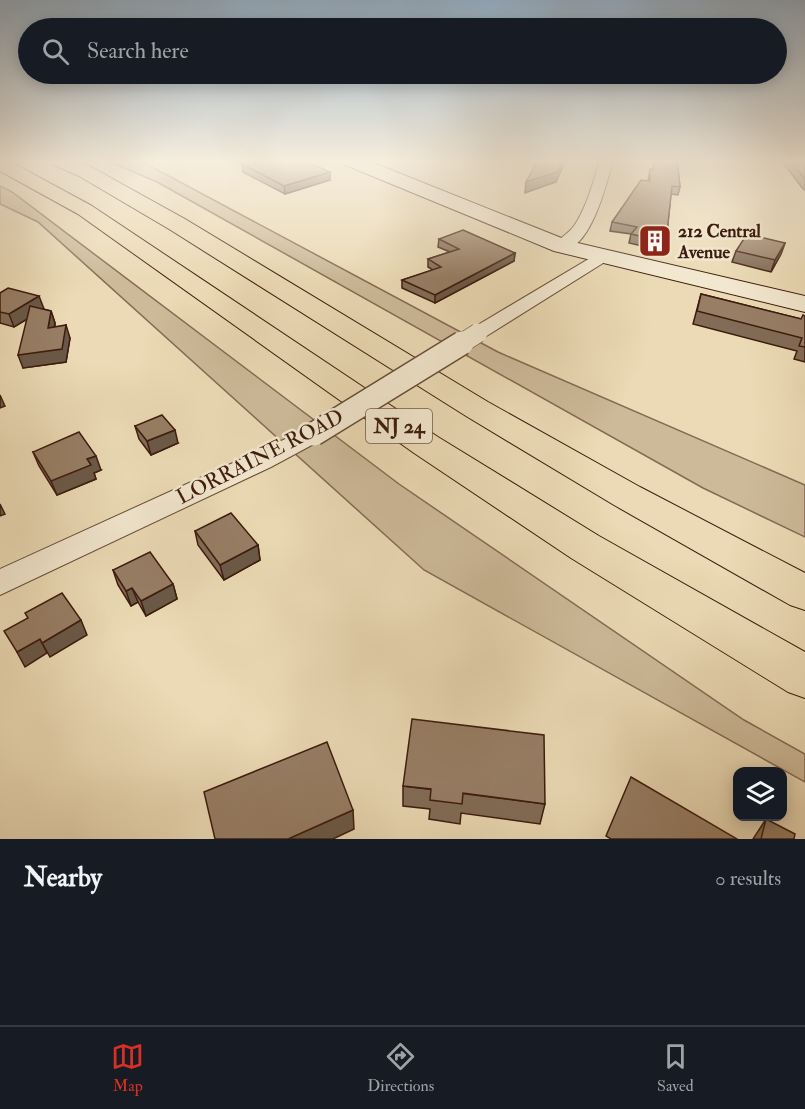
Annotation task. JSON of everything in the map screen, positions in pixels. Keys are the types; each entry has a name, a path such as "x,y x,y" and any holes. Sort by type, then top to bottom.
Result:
{"highway":[{"name":"NJ 24","path":"66,199 426,445 575,541 805,677"},
{"name":"NJ 24","path":"134,199 477,409 627,496 805,593"}],"main road":[{"path":"446,199 562,246 805,304"}],"street":[{"path":"562,246 576,236 594,199"},
{"name":"LORRAINE ROAD","path":"0,583 232,475 314,434 602,256"}],"shaded area":[{"path":"0,199 21,199 399,484 744,720 805,754 805,782 787,772 787,767 778,767 424,570 38,222 0,204"},
{"path":"188,199 212,199 498,352 805,485 805,537 703,488"}],"building":[{"path":"628,199 671,199 666,242 631,234 637,227 612,222"},
{"path":"463,230 515,253 435,295 402,280 441,267 428,259 459,249 439,239"},
{"path":"747,234 785,243 775,260 736,251"},
{"path":"8,288 39,296 9,314 0,312 0,293"},
{"path":"701,294 801,319 803,315 805,316 805,347 799,346 802,338 697,311"},
{"path":"30,306 51,311 48,328 66,325 62,349 18,355"},
{"path":"162,415 175,430 147,441 135,426"},
{"path":"79,432 96,456 87,459 91,465 51,481 33,452"},
{"path":"231,513 258,545 220,565 195,531"},
{"path":"150,552 173,584 141,601 132,588 126,591 113,570"},
{"path":"62,593 81,620 42,643 40,639 17,652 4,631 28,618 25,613"},
{"path":"412,719 544,735 545,804 463,793 462,804 430,800 431,789 403,786"},
{"path":"327,742 353,810 288,839 215,839 204,792"},
{"path":"631,777 737,839 611,839 606,836"},
{"path":"766,821 795,834 794,839 761,839"}],"place":[{"name":"212 Central Avenue","path":"655,241"}]}
